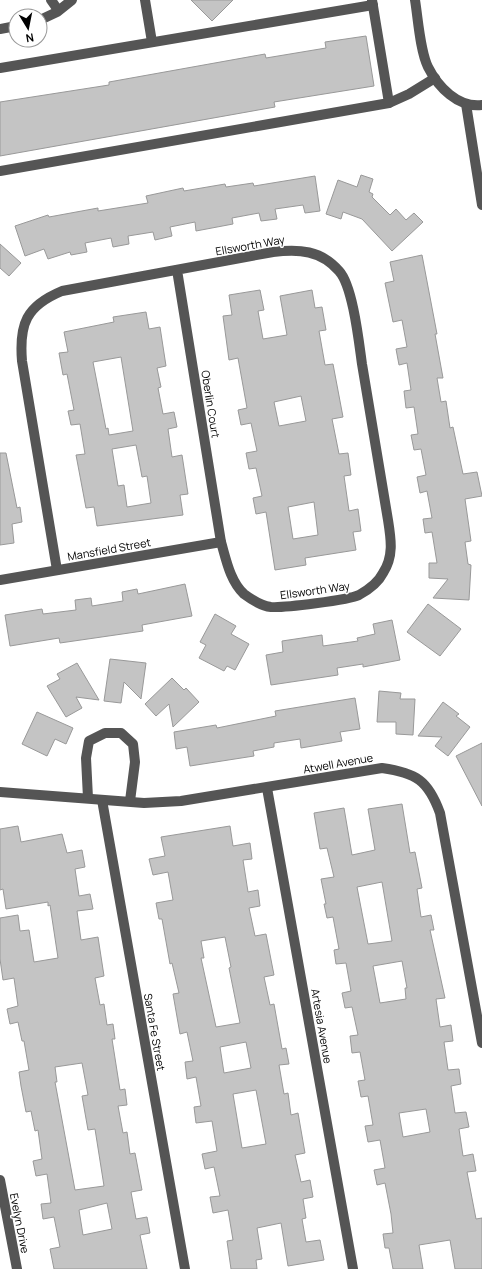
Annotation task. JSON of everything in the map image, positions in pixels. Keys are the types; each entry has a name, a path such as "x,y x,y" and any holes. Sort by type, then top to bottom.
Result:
{"street":[{"path":"51,0 58,10"},
{"path":"48,16 72,0"},
{"path":"145,0 152,42"},
{"path":"415,0 427,66 449,94 466,104 482,105"},
{"path":"0,68 372,2 389,103"},
{"path":"0,171 389,103 409,94 435,78"},
{"path":"466,104 482,205"},
{"name":"Ellsworth Way","path":"57,570 22,361 20,341 25,322 33,309 45,297 62,290 293,249 311,252 326,258 340,272 346,284 356,328 388,520 391,541 390,558 383,573 373,586 357,596 284,608 270,607 255,602 243,593 233,579 221,542"},
{"name":"Oberlin Court","path":"177,270 221,542"},
{"name":"Mansfield Street","path":"0,580 221,542"},
{"path":"88,798 86,758 89,741 105,733 121,733 133,744 134,756 130,802"},
{"name":"Atwell Avenue","path":"0,792 130,802 181,801 382,768 399,771 413,776 425,784 433,795 440,812 482,1043"},
{"name":"Artesia Avenue","path":"267,788 353,1269"},
{"name":"Santa Fe Street","path":"102,800 185,1269"},
{"name":"Evelyn Drive","path":"0,1180 16,1269"}],"building":[{"path":"191,0 233,0 212,21"},
{"path":"366,36 374,86 274,102 275,107 0,156 0,102 109,85 109,82 265,54 266,58 326,48 325,42"},
{"path":"361,175 373,179 369,192 373,194 372,197 390,215 396,209 406,220 414,213 423,222 392,251 362,219 343,212 341,219 326,214 338,180 357,187"},
{"path":"315,176 320,211 305,213 303,205 275,209 277,219 261,221 259,213 232,218 233,224 196,231 195,222 170,227 172,236 155,240 153,232 128,236 129,244 113,247 111,238 85,243 87,252 71,255 70,252 48,259 44,249 25,256 15,226 48,215 49,217 98,208 98,211 148,203 146,196 183,188 184,191 225,184 226,187 253,183 254,186"},
{"path":"0,244 21,263 9,276 0,268"},
{"path":"422,255 437,334 435,334 443,378 437,378 441,402 446,401 450,428 453,427 463,474 477,472 482,496 465,499 471,541 465,542 468,564 471,565 469,600 433,598 448,579 429,578 429,563 437,563 432,532 425,533 423,519 432,518 427,491 420,493 417,477 426,475 421,449 414,450 411,435 418,434 414,407 406,408 404,391 411,390 407,363 399,365 396,349 407,347 402,320 393,322 385,283 394,281 390,262"},
{"path":"260,290 264,310 258,311 263,339 287,335 280,296 312,290 315,308 322,307 326,330 319,331 325,365 333,364 343,417 332,419 339,454 348,453 351,475 344,476 349,511 358,509 361,531 353,532 356,550 305,558 306,565 275,570 266,512 256,514 253,498 262,496 256,468 249,469 246,453 257,451 251,423 241,425 238,410 247,408 238,358 229,360 223,316 232,315 229,295","holes":["301,396 306,421 279,426 274,402","314,502 318,535 293,539 288,507"]},
{"path":"146,312 149,329 160,327 166,366 157,368 161,387 158,388 163,414 174,412 177,427 168,429 172,457 182,455 188,494 180,495 183,515 97,526 94,507 86,508 76,455 85,454 80,424 71,425 68,411 74,410 67,374 63,375 59,353 68,352 64,332 114,322 113,317","holes":["121,357 133,431 109,435 108,428 106,429 93,362","136,445 142,477 147,476 151,503 127,507 124,485 118,486 112,449"]},
{"path":"0,453 6,453 17,508 20,507 22,522 12,524 14,543 0,545"},
{"path":"185,584 192,616 142,625 143,631 60,643 59,638 10,646 5,615 42,609 43,614 76,610 75,600 91,598 92,606 123,601 122,592 137,589 138,594"},
{"path":"428,604 461,629 440,656 407,632"},
{"path":"215,614 236,626 231,634 249,644 235,670 227,666 224,671 199,658 206,645 200,642"},
{"path":"392,620 400,660 363,667 363,664 337,668 338,675 271,685 266,655 283,652 282,641 322,635 323,646 358,641 357,638 375,634 373,624"},
{"path":"110,659 146,663 141,699 124,682 121,703 104,701"},
{"path":"77,663 99,700 76,697 82,708 66,717 47,686 60,679 57,674"},
{"path":"172,678 184,690 186,688 199,702 173,727 169,704 156,716 145,704"},
{"path":"379,691 401,693 400,699 415,699 413,735 396,734 396,722 377,722"},
{"path":"355,698 360,729 340,732 342,741 301,748 300,739 274,743 274,747 253,751 254,756 190,766 187,747 176,749 174,732 216,725 217,728 276,716 275,711"},
{"path":"443,702 459,714 456,716 470,727 448,756 435,746 442,737 418,736"},
{"path":"37,712 73,728 66,744 55,739 47,756 22,744"},
{"path":"482,743 482,806 456,756"},
{"path":"402,804 410,853 415,852 422,888 417,889 421,917 431,915 434,930 430,930 445,998 436,999 440,1027 451,1025 453,1041 444,1042 448,1070 459,1069 461,1084 451,1086 455,1113 466,1112 469,1127 459,1129 463,1156 473,1154 476,1171 467,1172 476,1219 482,1218 482,1269 455,1269 450,1240 419,1245 423,1269 393,1269 389,1248 385,1248 383,1234 393,1233 391,1214 385,1183 377,1185 374,1170 385,1168 380,1140 368,1142 365,1126 373,1125 368,1096 361,1097 358,1081 365,1080 360,1052 352,1053 350,1036 358,1035 352,1007 345,1008 342,993 351,991 346,963 336,964 334,950 339,949 333,917 327,918 324,904 326,904 321,879 334,877 327,848 320,849 314,813 344,808 352,855 375,850 368,809","holes":["382,882 392,941 368,944 357,887","402,961 407,988 405,988 406,999 380,1003 373,966","426,1109 430,1132 403,1137 399,1113"]},
{"path":"18,826 21,842 62,834 67,853 82,850 85,867 75,869 79,896 90,894 93,909 77,911 81,940 98,937 104,976 95,978 100,1005 104,1004 107,1025 113,1024 115,1039 112,1039 120,1090 125,1089 127,1105 118,1106 123,1133 127,1132 130,1154 135,1153 142,1190 131,1192 136,1219 147,1217 150,1233 140,1235 147,1269 54,1269 50,1249 60,1247 54,1217 43,1219 41,1204 51,1203 47,1174 36,1176 33,1161 42,1159 38,1130 35,1131 31,1111 26,1112 21,1086 19,1072 29,1070 24,1041 22,1041 18,1022 10,1024 7,1009 18,1006 14,978 3,980 0,959 0,918 18,915 20,931 29,930 34,962 58,958 50,905 48,906 48,902 6,909 3,889 0,890 0,829","holes":["82,1063 88,1095 82,1096 88,1130 95,1129 104,1186 75,1190 55,1082 57,1082 55,1067","107,1203 112,1229 83,1235 79,1210"]},
{"path":"230,826 233,846 250,843 252,859 243,860 248,892 258,890 260,906 249,908 255,936 266,934 274,975 264,977 270,1005 274,1004 282,1049 286,1048 289,1064 279,1065 284,1094 288,1093 291,1115 298,1113 305,1153 295,1155 301,1182 310,1180 313,1197 303,1199 306,1218 302,1219 306,1242 320,1240 324,1260 288,1266 281,1223 257,1228 262,1259 256,1260 257,1269 231,1269 227,1241 233,1240 228,1210 213,1213 210,1197 220,1196 214,1167 205,1169 202,1154 217,1151 212,1121 196,1123 194,1107 201,1106 196,1077 187,1079 185,1062 193,1061 187,1032 180,1034 173,994 179,993 172,963 170,964 162,919 159,919 156,903 173,900 168,872 153,875 149,859 165,856 161,837","holes":["225,937 231,967 229,968 240,1023 216,1027 201,958 204,958 201,941","246,1042 251,1068 224,1073 220,1047","256,1090 266,1144 242,1148 233,1094"]}]}
